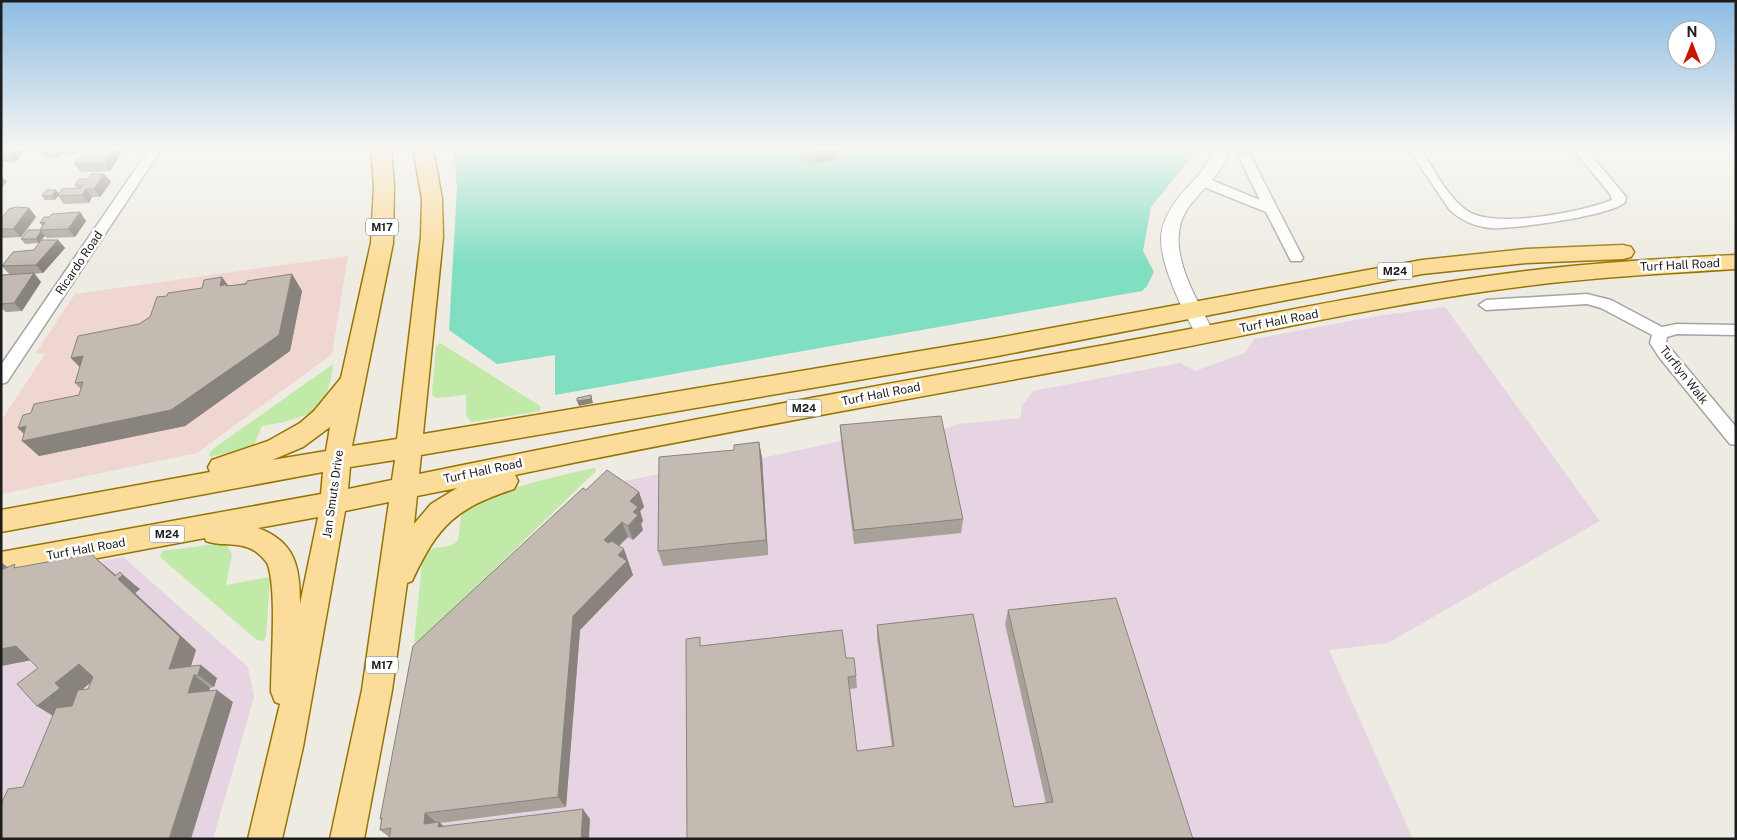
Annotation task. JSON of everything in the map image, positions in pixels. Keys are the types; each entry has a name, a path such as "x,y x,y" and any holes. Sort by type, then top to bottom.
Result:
{"main road":[{"name":"Jan Smuts Drive","path":"265,839 287,747 333,503 338,459 353,373 382,243 384,187"},
{"name":"M17","path":"347,839 375,709 393,590 432,237 432,199 430,187"},
{"name":"Turf Hall Road","path":"1,521 338,459 992,348 1366,276 1476,260 1631,252 1736,256"},
{"name":"Turf Hall Road","path":"1,564 333,503 619,443 1206,335 1366,303 1489,283 1610,269 1736,262"},
{"path":"114,500 287,445 315,427 338,401 353,373"},
{"path":"393,590 422,531 434,518 454,502 480,489 572,461 619,443"},
{"path":"132,540 237,532 264,542 280,557 286,586 287,747"}],"street":[{"name":"Ricardo Road","path":"1,378 130,187"},
{"path":"1199,187 1178,209 1170,234 1170,246 1174,260 1206,335"},
{"path":"1217,187 1271,209"},
{"path":"1260,187 1296,258"},
{"path":"1441,187 1462,214 1477,222 1508,225 1615,204 1619,200 1612,187"},
{"name":"Turflyn Walk","path":"1486,305 1587,299 1613,308 1660,333 1658,343 1664,353 1736,439"},
{"path":"1660,333 1677,329 1736,330"}],"shaded area":[{"path":"348,256 332,354 197,453 1,494 1,421 45,354 36,353 75,294"},
{"path":"1445,307 1600,521 1388,643 1329,650 1413,839 389,839 604,485 664,473 762,458 841,441 940,431 957,424 1020,418 1022,406 1033,391 1180,363 1195,371 1245,353 1254,339 1377,316"},
{"path":"123,557 248,667 254,697 213,839 1,839 1,580"}],"green space":[{"path":"1167,187 1151,207 1143,251 1154,272 1147,286 1142,291 555,395 555,355 497,364 449,330 457,188"},
{"path":"440,343 540,406 540,411 472,422 466,416 466,395 435,398 432,394 436,347"},
{"path":"333,364 326,394 320,404 312,411 291,420 262,426 253,447 210,457 209,454 213,449"},
{"path":"595,468 596,471 420,641 414,642 422,563 429,551 457,542 463,512 466,509 508,490"},
{"path":"217,544 227,546 232,554 226,585 269,577 270,579 266,637 263,641 257,640 160,557 162,551"}],"building":[{"path":"95,187 94,189 86,189 82,195 57,196 62,189"},
{"path":"46,190 56,190 52,196 42,196"},
{"path":"16,207 29,208 13,229 1,229 1,219 9,209"},
{"path":"80,212 68,229 40,230 45,222 40,223 44,217 49,217 52,214"},
{"path":"28,230 41,231 36,239 21,239"},
{"path":"41,240 58,240 36,265 2,266 13,252 34,250"},
{"path":"34,273 14,303 1,304 1,275"},
{"path":"292,274 279,335 171,410 22,441 26,426 18,428 23,415 31,413 34,404 79,395 83,382 75,383 83,356 71,358 78,336 139,324 150,317 157,297 167,296 168,293 202,288 204,280 222,277 220,286 227,284 226,286 246,284 247,281"},
{"path":"591,395 591,399 577,401 577,398"},
{"path":"941,416 963,519 854,530 840,425"},
{"path":"759,442 766,540 658,551 659,457 734,450 734,445"},
{"path":"607,470 639,492 630,501 638,507 633,512 638,515 628,526 622,522 604,540 608,543 612,541 624,549 618,555 627,561 573,616 558,797 425,813 424,824 439,822 438,827 583,809 581,839 389,839 391,828 380,830 382,818 380,819 413,646 583,488 586,490"},
{"path":"91,554 115,576 120,572 123,575 118,579 180,637 169,669 201,665 198,675 194,675 188,693 217,690 169,839 1,839 1,804 8,789 23,787 56,708 72,706 78,690 88,689 93,677 79,664 55,683 60,688 37,706 17,684 38,668 16,646 1,649 1,570 15,564 14,568"},
{"path":"1116,598 1193,839 687,839 686,639 700,637 700,646 842,630 846,658 854,658 856,676 848,677 857,751 894,746 877,625 973,614 1014,807 1053,802 1008,610"}]}
